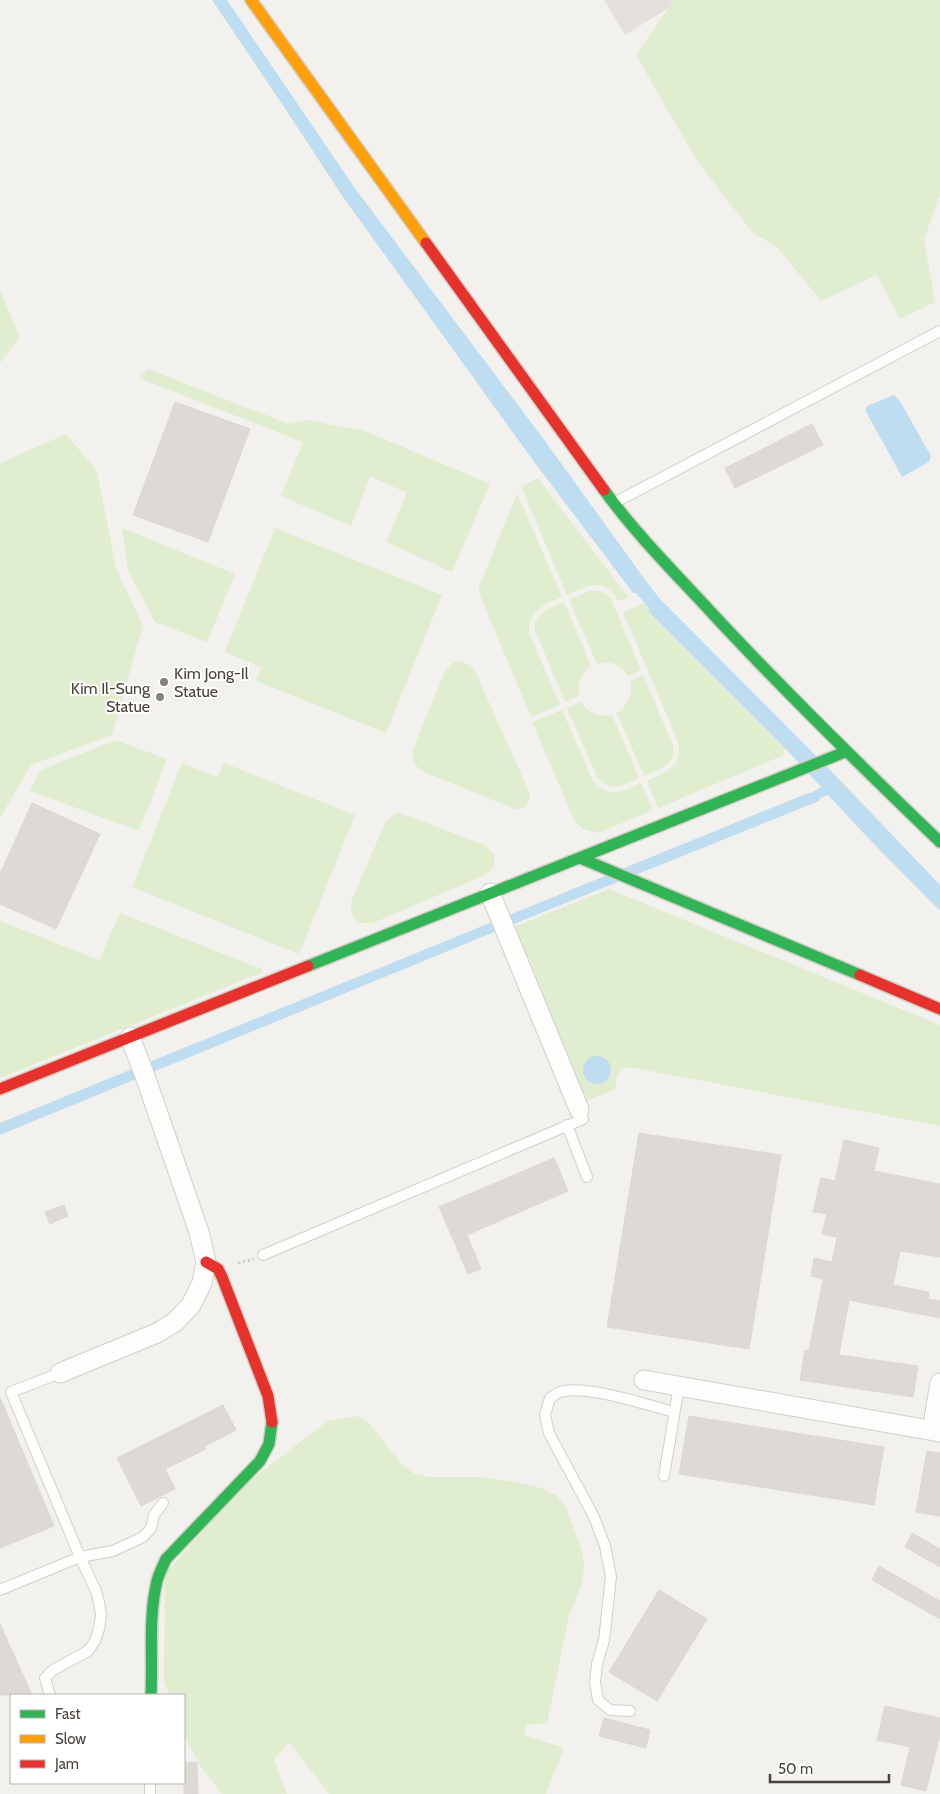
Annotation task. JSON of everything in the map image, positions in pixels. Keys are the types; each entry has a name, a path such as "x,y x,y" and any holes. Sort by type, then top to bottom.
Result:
{"street":[{"path":"251,0 614,504 664,563 845,752 940,842"},
{"path":"0,1089 845,752"},
{"path":"580,858 940,1008"},
{"path":"490,893 579,1108"},
{"path":"130,1037 212,1266 268,1396 272,1422 270,1444 260,1461 166,1559 157,1580 153,1615 151,1694"},
{"path":"60,1373 157,1333 175,1322 191,1305 212,1266"},
{"path":"644,1380 936,1431 940,1383"}],"lane":[{"path":"614,504 940,331"},
{"path":"263,1255 567,1125 582,1118 579,1108"},
{"path":"567,1125 587,1177"},
{"path":"50,1694 45,1678 53,1670 88,1650 95,1640 101,1615 96,1591 11,1392 60,1373"},
{"path":"664,1476 679,1386"},
{"path":"630,1711 610,1710 598,1700 595,1682 597,1664 604,1640 611,1577 605,1546 594,1518 549,1432 545,1415 550,1398 560,1392 576,1390 603,1394 674,1412"},
{"path":"0,1590 80,1557 113,1551 143,1537 151,1528 154,1515 164,1503"}],"path":[{"path":"212,1266 263,1255"}],"shaded area":[{"path":"604,0 681,0 625,35"}],"green space":[{"path":"674,0 940,0 940,193 924,240 935,302 900,319 877,275 821,301 777,247 753,233 697,161 636,55"},
{"path":"0,291 20,337 0,363"},
{"path":"148,369 289,424 309,420 363,430 490,484 452,572 386,542 407,493 370,476 351,526 281,496 303,442 139,378"},
{"path":"66,434 97,471 117,571 143,625 112,735 31,765 0,818 0,463"},
{"path":"538,478 629,597 618,601 608,588 595,585 567,595 521,486"},
{"path":"517,493 562,597 538,609 529,625 529,633 560,705 531,717 479,593 479,587"},
{"path":"122,528 235,574 207,642 155,622 128,571"},
{"path":"275,528 442,595 386,733 256,681 261,667 225,652"},
{"path":"591,590 602,592 611,599 641,670 628,676 622,668 614,664 606,662 597,664 569,600"},
{"path":"564,602 591,666 580,679 579,696 565,702 534,628 541,614 549,608"},
{"path":"644,603 649,608 649,612 786,749 783,752 784,755 658,808 647,781 671,768 678,758 679,751 678,742 623,612"},
{"path":"460,661 472,666 475,671 530,794 530,799 525,808 514,809 422,771 414,762 412,756 413,749 445,671 454,662"},
{"path":"643,675 673,745 674,752 670,762 644,776 617,713 625,706 629,699 630,681"},
{"path":"581,702 594,713 612,715 639,778 622,785 612,786 602,782 597,777 567,708"},
{"path":"562,710 592,779 598,786 609,792 615,792 641,783 653,810 598,833 583,829 575,822 532,722"},
{"path":"115,740 167,759 139,831 30,791 39,771"},
{"path":"182,763 218,777 224,763 355,815 299,954 132,887"},
{"path":"400,813 485,845 494,854 494,867 485,875 373,923 360,923 352,914 351,902 385,823 394,814"},
{"path":"609,889 940,1025 940,1126 629,1067 619,1072 615,1089 584,1102 514,927"},
{"path":"120,913 262,969 263,972 0,1078 0,921 99,960"},
{"path":"358,1416 371,1425 400,1463 413,1473 429,1477 478,1477 510,1481 541,1488 556,1495 566,1507 583,1553 584,1570 581,1586 569,1616 547,1723 527,1725 524,1735 564,1748 546,1794 329,1794 289,1742 274,1760 287,1794 222,1794 201,1767 185,1738 185,1694 169,1694 164,1680 165,1574 245,1484 328,1421"}],"water":[{"path":"212,0 227,0 354,187 545,441 660,599 835,775 940,885 940,911 828,795 820,798 819,801 0,1135 0,1123 811,793 821,787 786,749 649,612 649,608 636,593 633,593 532,459 343,197"},
{"path":"894,395 900,401 931,456 929,462 902,477 865,410 867,406"},
{"path":"597,1056 607,1060 611,1070 607,1080 597,1084 587,1080 583,1070 587,1060"}],"building":[{"path":"175,402 250,429 208,542 133,515"},
{"path":"812,424 823,445 735,488 725,468"},
{"path":"32,803 100,834 56,929 0,904 0,874"},
{"path":"639,1133 781,1155 749,1349 607,1327"},
{"path":"844,1140 879,1148 874,1171 940,1184 940,1257 900,1251 893,1285 929,1292 928,1299 940,1301 940,1318 849,1300 839,1355 918,1366 913,1397 800,1380 805,1350 809,1351 823,1279 811,1276 814,1258 832,1262 837,1237 822,1234 827,1214 813,1212 821,1178 835,1181"},
{"path":"554,1158 568,1191 467,1235 481,1269 468,1274 439,1207"},
{"path":"64,1205 68,1216 50,1224 45,1212"},
{"path":"0,1397 54,1526 0,1548"},
{"path":"223,1405 236,1430 205,1446 206,1449 165,1469 175,1489 141,1506 117,1458"},
{"path":"689,1416 884,1447 874,1505 679,1474"},
{"path":"927,1451 940,1453 940,1516 916,1512"},
{"path":"912,1533 940,1549 940,1567 905,1547"},
{"path":"879,1566 940,1601 940,1619 872,1580"},
{"path":"659,1590 707,1619 657,1701 609,1672"},
{"path":"0,1624 32,1694 0,1695"},
{"path":"885,1706 940,1718 940,1735 926,1791 901,1785 910,1747 877,1740"},
{"path":"604,1718 650,1730 646,1748 599,1736"},
{"path":"197,1762 198,1794 184,1794 185,1763"}],"traffic: fast":[{"path":"604,490 669,567 767,671 940,842"},
{"path":"308,966 845,752"},
{"path":"580,858 860,975"},
{"path":"151,1694 151,1638 154,1595 161,1570 166,1559 260,1461 269,1444 272,1422"}],"traffic: slow":[{"path":"251,0 426,243"}],"traffic: jam":[{"path":"426,243 604,490"},
{"path":"0,1089 308,966"},
{"path":"860,975 940,1009"},
{"path":"206,1262 218,1269 222,1277 268,1396 272,1422"}],"place":[{"name":"Kim Jong-Il Statue","path":"164,682"},
{"name":"Kim Il-Sung Statue","path":"160,697"}]}
